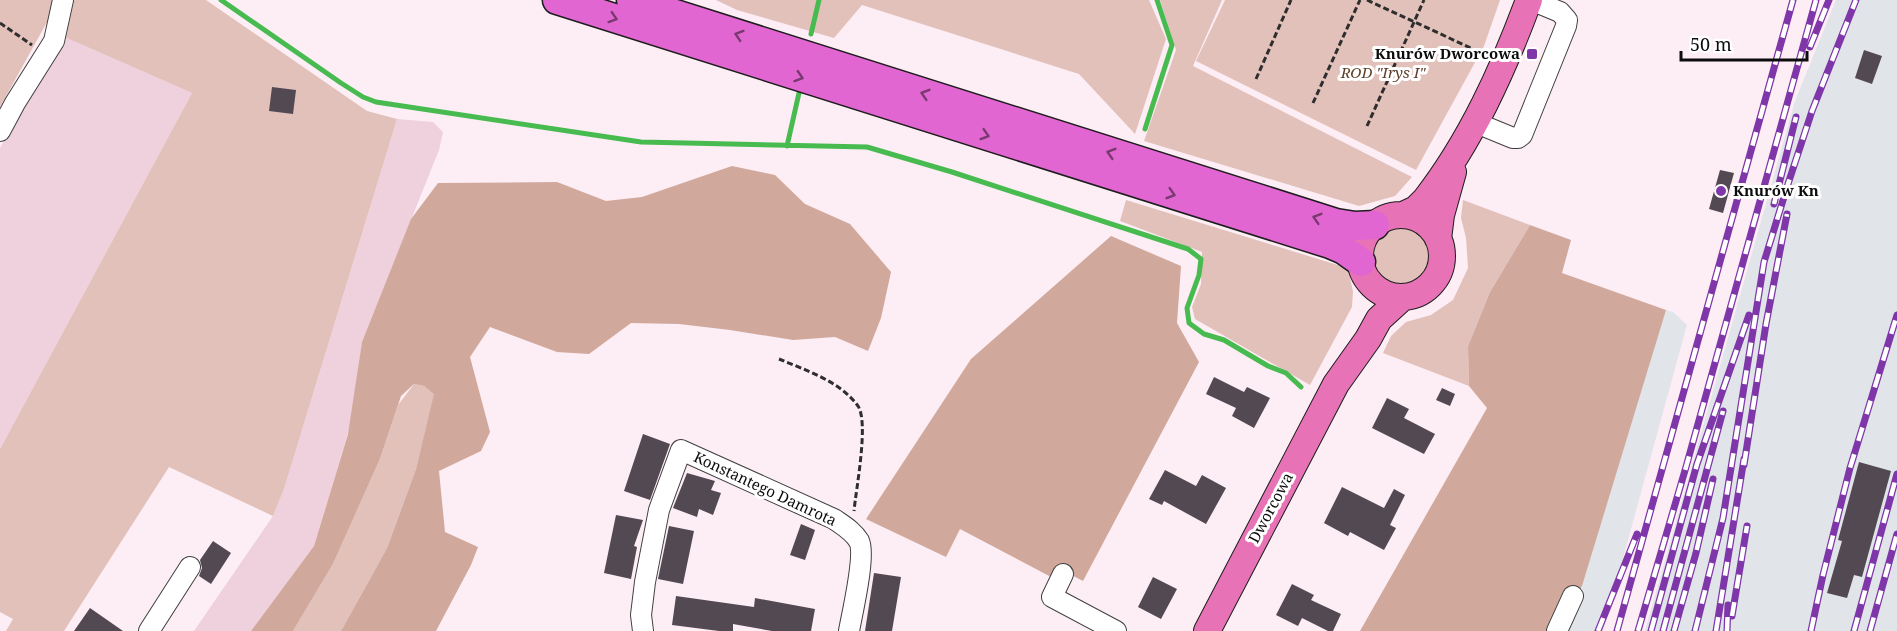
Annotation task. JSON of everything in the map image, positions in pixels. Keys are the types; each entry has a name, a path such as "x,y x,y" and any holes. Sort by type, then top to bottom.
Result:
{"highway":[{"path":"557,0 1330,244 1344,250 1366,273"},
{"path":"631,0 1324,220 1355,226 1375,225"}],"main road":[{"path":"1403,215 1416,209 1425,200 1470,129 1504,64 1530,0"},
{"path":"1438,239 1446,195 1470,129"},
{"path":"1403,215 1414,217 1432,229 1442,250 1442,262 1438,274 1423,291 1402,298 1389,295 1366,273 1363,242 1375,225 1393,216 1403,215"},
{"name":"Dworcowa","path":"1208,631 1336,384 1366,307 1366,273"},
{"name":"Dworcowa","path":"1336,384 1368,339 1379,319 1402,298"}],"street":[{"path":"0,131 54,41 63,0"},
{"path":"1470,129 1513,138 1522,135 1566,26 1565,16 1560,12 1530,0"},
{"name":"Konstantego Damrota","path":"643,631 641,615 645,582 659,510 681,450 834,519 851,531 860,544 859,575 849,631"},
{"path":"148,631 190,567"},
{"path":"1063,574 1052,597 1116,631"},
{"path":"1557,631 1573,596"}],"path":[{"path":"1256,79 1291,0"},
{"path":"1313,103 1360,0"},
{"path":"1367,0 1504,64"},
{"path":"1366,126 1424,0"},
{"path":"0,23 47,53"},
{"path":"779,359 832,383 846,393 859,407 862,417 862,449 851,531"}],"shaded area":[{"path":"1836,0 1897,0 1897,631 1645,631 1795,101"},
{"path":"62,36 192,93 0,449 0,148"},
{"path":"397,119 433,122 443,132 439,150 362,342 350,426 314,546 251,631 194,631 273,516 284,489"},
{"path":"732,166 775,175 805,204 850,224 891,272 881,318 868,351 835,337 793,340 679,324 631,323 589,354 557,352 490,327 470,357 490,432 481,451 439,471 445,532 478,547 436,631 341,631 387,548 416,469 434,394 424,386 414,384 401,396 380,459 333,564 293,631 251,631 314,546 348,434 362,342 411,219 438,183 557,182 606,201 642,197"},
{"path":"1530,225 1571,240 1562,273 1666,310 1582,586 1548,631 1360,631 1487,408 1469,386 1468,346 1490,292"},
{"path":"1111,236 1181,266 1177,323 1199,362 1083,581 1058,568 1053,578 960,529 946,557 866,519 971,359"},
{"path":"1666,310 1673,312 1687,325 1603,631 1548,631"}],"green space":[{"path":"0,0 53,0 52,13 0,107"},
{"path":"68,0 206,0 367,111 397,119 284,489 273,516 169,467 64,631 6,631 13,619 0,612 0,449 192,93 62,36"},
{"path":"716,0 1149,0 1166,39 1135,134 1079,74 862,5 834,38 737,10"},
{"path":"1160,0 1222,0 1193,66 1412,177 1395,196 1359,206 1144,141 1176,50"},
{"name":"ROD \"Irys I\"","path":"1225,0 1500,0 1484,46 1416,170 1196,61"},
{"path":"1126,200 1341,266 1349,272 1353,292 1352,307 1310,385 1195,319 1192,307 1201,284 1202,252 1120,221"},
{"path":"1463,200 1530,225 1490,292 1468,346 1469,386 1383,353 1391,336 1406,322 1431,315 1453,300 1468,268 1466,238 1461,218"},
{"path":"1403,226 1424,235 1433,256 1424,277 1403,286 1382,277 1373,256 1382,235"},
{"path":"414,384 424,386 435,393 416,469 387,548 341,631 293,631 333,564 380,459 398,405"}],"building":[{"path":"1864,50 1882,56 1872,84 1855,78"},
{"path":"272,87 296,90 293,114 269,111"},
{"name":"Knurów Kn","path":"1720,170 1734,173 1723,213 1709,209"},
{"path":"1214,377 1244,392 1247,387 1270,398 1254,428 1232,416 1236,408 1206,394"},
{"path":"1442,388 1455,394 1450,406 1436,400"},
{"path":"1387,398 1409,409 1404,418 1435,434 1424,454 1372,428"},
{"path":"643,434 670,444 650,500 624,491"},
{"path":"1859,462 1891,471 1862,577 1854,575 1847,598 1827,593 1842,541 1838,540"},
{"path":"1165,470 1196,486 1202,475 1226,488 1206,524 1164,501 1162,505 1149,499"},
{"path":"687,473 715,481 711,490 721,493 713,515 699,509 697,517 673,508"},
{"path":"1342,487 1384,508 1394,489 1405,495 1390,525 1396,528 1384,550 1350,532 1348,536 1324,523"},
{"path":"616,515 643,520 634,546 637,547 631,579 604,573"},
{"path":"801,524 815,530 805,560 790,555"},
{"path":"669,526 694,531 683,584 658,579"},
{"path":"213,541 231,553 211,584 199,576 202,568 200,560"},
{"path":"874,573 901,577 892,631 865,631"},
{"path":"1153,577 1177,589 1161,619 1138,607"},
{"path":"1292,584 1314,595 1311,600 1341,614 1333,631 1328,631 1302,618 1298,626 1276,615"},
{"path":"676,596 754,607 755,598 815,609 811,631 772,631 733,624 733,631 719,631 672,625"},
{"path":"90,608 123,631 74,631"}],"waterway":[{"path":"221,0 341,83 363,97 376,102 641,142 867,147 952,172 1188,249 1201,259 1199,275 1187,308 1189,323 1204,334 1224,340 1268,366 1286,373 1301,387"},
{"path":"811,34 819,0"},
{"path":"1145,129 1172,45 1157,0"},
{"path":"787,146 799,93"}],"railway":[{"path":"1617,631 1793,0"},
{"path":"1638,631 1816,0"},
{"path":"1810,47 1829,0"},
{"path":"1695,631 1723,518 1764,262 1812,111 1856,0"},
{"path":"1774,204 1796,117"},
{"path":"1744,465 1766,324 1787,214"},
{"path":"1651,631 1697,464 1749,315"},
{"path":"1811,631 1850,468 1897,315"},
{"path":"1663,631 1723,411"},
{"path":"1716,631 1744,459"},
{"path":"1854,631 1897,474"},
{"path":"1674,631 1696,553 1713,479"},
{"path":"1732,616 1747,526"},
{"path":"1598,631 1637,534"},
{"path":"1870,631 1897,534"},
{"path":"1727,631 1728,605"}],"place":[{"name":"Knurów Dworcowa","path":"1532,54"},
{"name":"Knurów Kn","path":"1721,191"}]}
